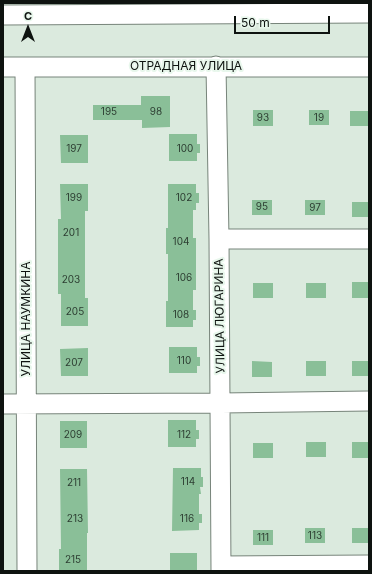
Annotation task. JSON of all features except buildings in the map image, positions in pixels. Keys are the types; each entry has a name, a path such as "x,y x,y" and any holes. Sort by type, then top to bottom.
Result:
{"street":[{"path":"3,15 29,9 209,9 369,13"},
{"name":"УЛИЦА ЛЮГАРИНА","path":"216,66 221,403 221,569 369,565"},
{"name":"ОТРАДНАЯ УЛИЦА","path":"3,67 369,67"},
{"name":"УЛИЦА НАУМКИНА","path":"25,67 27,571"},
{"path":"219,240 369,240"},
{"path":"3,404 369,401"}]}
